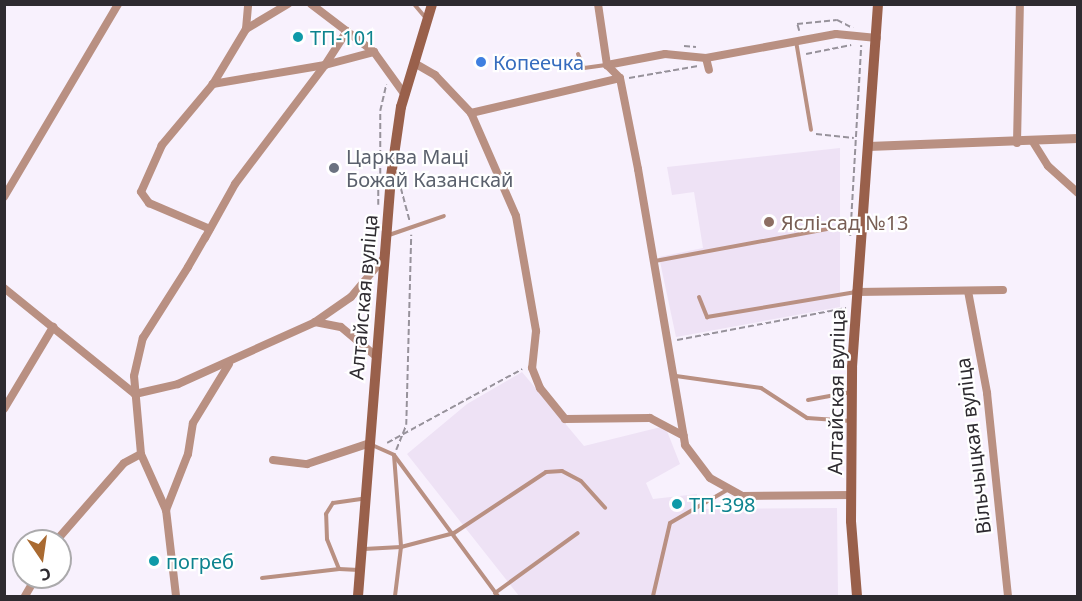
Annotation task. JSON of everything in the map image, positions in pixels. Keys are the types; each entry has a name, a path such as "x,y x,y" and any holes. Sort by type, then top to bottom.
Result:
{"main road":[{"name":"Алтайская вуліца","path":"358,597 367,444 377,357 391,176 405,95 432,4"},
{"name":"Алтайская вуліца","path":"857,597 852,495 852,392 856,292 878,4"}],"street":[{"path":"4,197 117,4"},
{"path":"210,229 148,203 141,192 162,145 213,84 246,29 248,4"},
{"path":"246,29 288,4"},
{"path":"311,4 374,52 405,95"},
{"path":"598,4 607,65 620,78 670,342 684,436 710,478 727,490"},
{"path":"1017,143 1020,4"},
{"path":"176,597 166,510 141,454 135,394 143,338 236,184 348,31"},
{"path":"607,65 665,54 703,55 798,38 836,34 862,40 877,38"},
{"path":"213,84 325,65 374,52"},
{"path":"703,55 709,70"},
{"path":"416,64 435,75 471,112 516,216 536,331 532,368 565,419 650,418 684,436"},
{"path":"471,112 620,78"},
{"path":"868,146 1017,143 1077,138"},
{"path":"1033,142 1048,166 1077,193"},
{"path":"135,394 229,364 315,322 351,297 383,259"},
{"path":"4,288 135,394"},
{"path":"856,292 1004,290"},
{"name":"Вільчыцкая вуліца","path":"968,291 987,393 1008,597"},
{"path":"315,322 341,327 377,357"},
{"path":"4,409 53,327"},
{"path":"166,510 188,454 193,423 229,364"},
{"path":"273,460 307,464 367,444"},
{"path":"66,529 108,480 141,454"},
{"name":"Алтайская вуліца","path":"727,490 742,496 852,495"}],"lane":[{"path":"414,4 428,20"},
{"path":"798,38 813,131"},
{"path":"578,54 585,68 607,65"},
{"path":"386,236 411,225 444,216"},
{"path":"655,261 827,228"},
{"path":"699,297 707,317 856,292"},
{"path":"676,376 761,388 807,418 852,421"},
{"path":"808,400 852,392"},
{"path":"367,444 382,446 394,454 454,532 497,595 578,533"},
{"path":"394,454 401,548 395,597"},
{"path":"362,549 401,548 454,532 546,472 562,471 581,481 605,508"},
{"path":"653,597 670,523 727,490"},
{"path":"339,568 327,539 328,507 341,500 364,499"},
{"path":"262,578 339,568 360,570"}],"path":[{"path":"798,38 797,24 837,20 852,23 862,40 854,138 813,131"},
{"path":"803,58 862,40"},
{"path":"681,47 695,45 703,55"},
{"path":"389,72 380,111 378,173 399,177 411,225 405,431 394,454"},
{"path":"670,342 856,307"},
{"path":"382,446 405,431 532,368"}],"shaded area":[{"name":"Яслі-сад №13","path":"840,148 840,307 676,337 659,257 703,248 694,192 672,195 667,167"},
{"path":"522,372 584,446 665,426 680,464 646,483 653,499 697,494 698,509 837,508 838,596 519,596 407,454 467,404"}],"place":[{"name":"ТП-101","path":"298,37"},
{"name":"Копеечка","path":"481,62"},
{"name":"Царква Маці Божай Казанскай","path":"334,168"},
{"name":"Яслі-сад №13","path":"769,222"},
{"name":"ТП-398","path":"677,504"},
{"name":"погреб","path":"154,561"}]}
